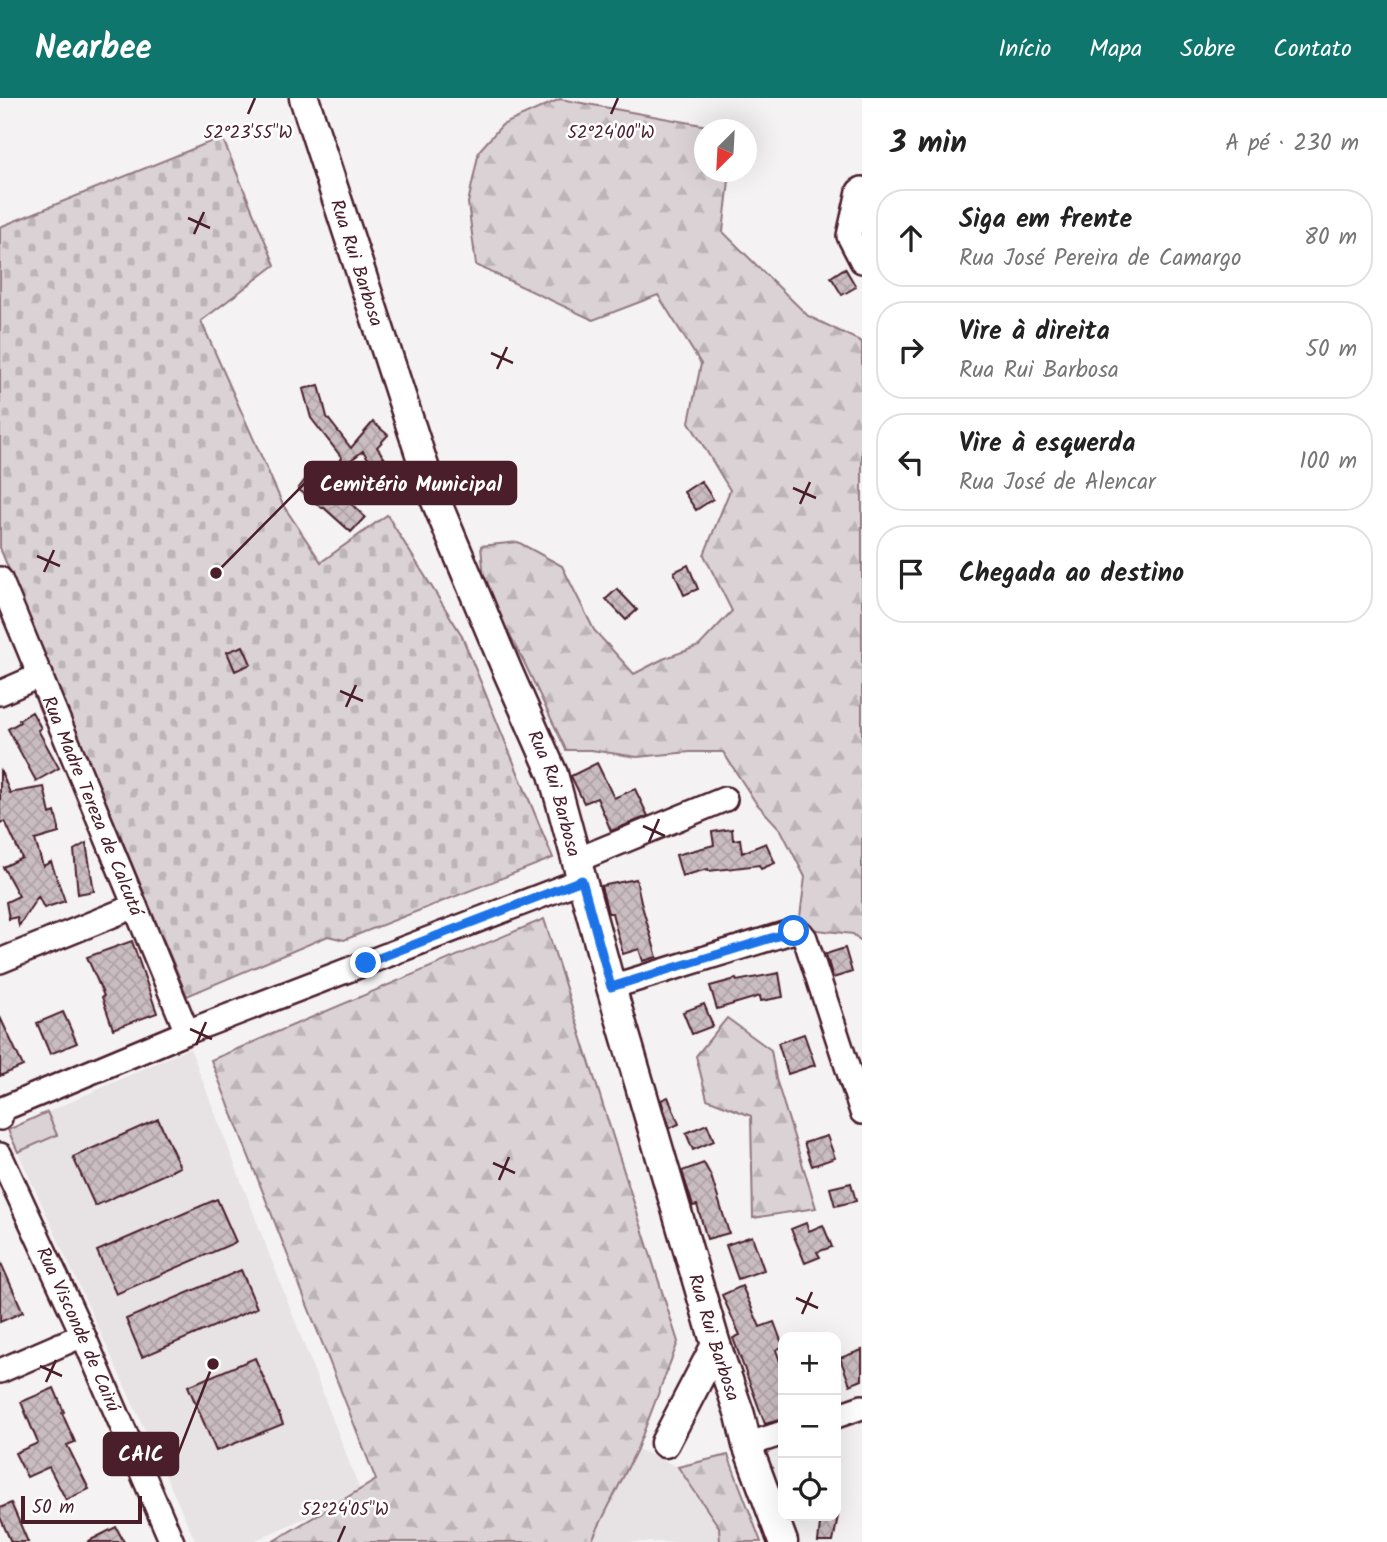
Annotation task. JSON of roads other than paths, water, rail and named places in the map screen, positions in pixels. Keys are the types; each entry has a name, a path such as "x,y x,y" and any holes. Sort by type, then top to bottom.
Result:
{"main road":[{"name":"Rua Rui Barbosa","path":"304,98 433,494 553,774 611,987 716,1345 740,1415 747,1445 783,1542"},
{"path":"665,1443 716,1345"}],"street":[{"path":"862,189 859,191 849,236 862,261"},
{"name":"Rua Madre Tereza de Calcutá","path":"0,579 187,1032"},
{"path":"0,693 41,676"},
{"path":"0,1118 0,1110 580,870 725,799"},
{"path":"0,961 135,906"},
{"path":"611,987 794,931 801,933 805,938 862,1112"},
{"name":"Rua Visconde de Cairú","path":"0,1155 83,1335 172,1542"},
{"path":"0,1371 83,1335"},
{"path":"841,1414 862,1407"},
{"path":"747,1445 778,1435"}],"place":[{"name":"Cemitério Municipal","path":"216,573"},
{"name":"CAIC","path":"213,1364"}]}
